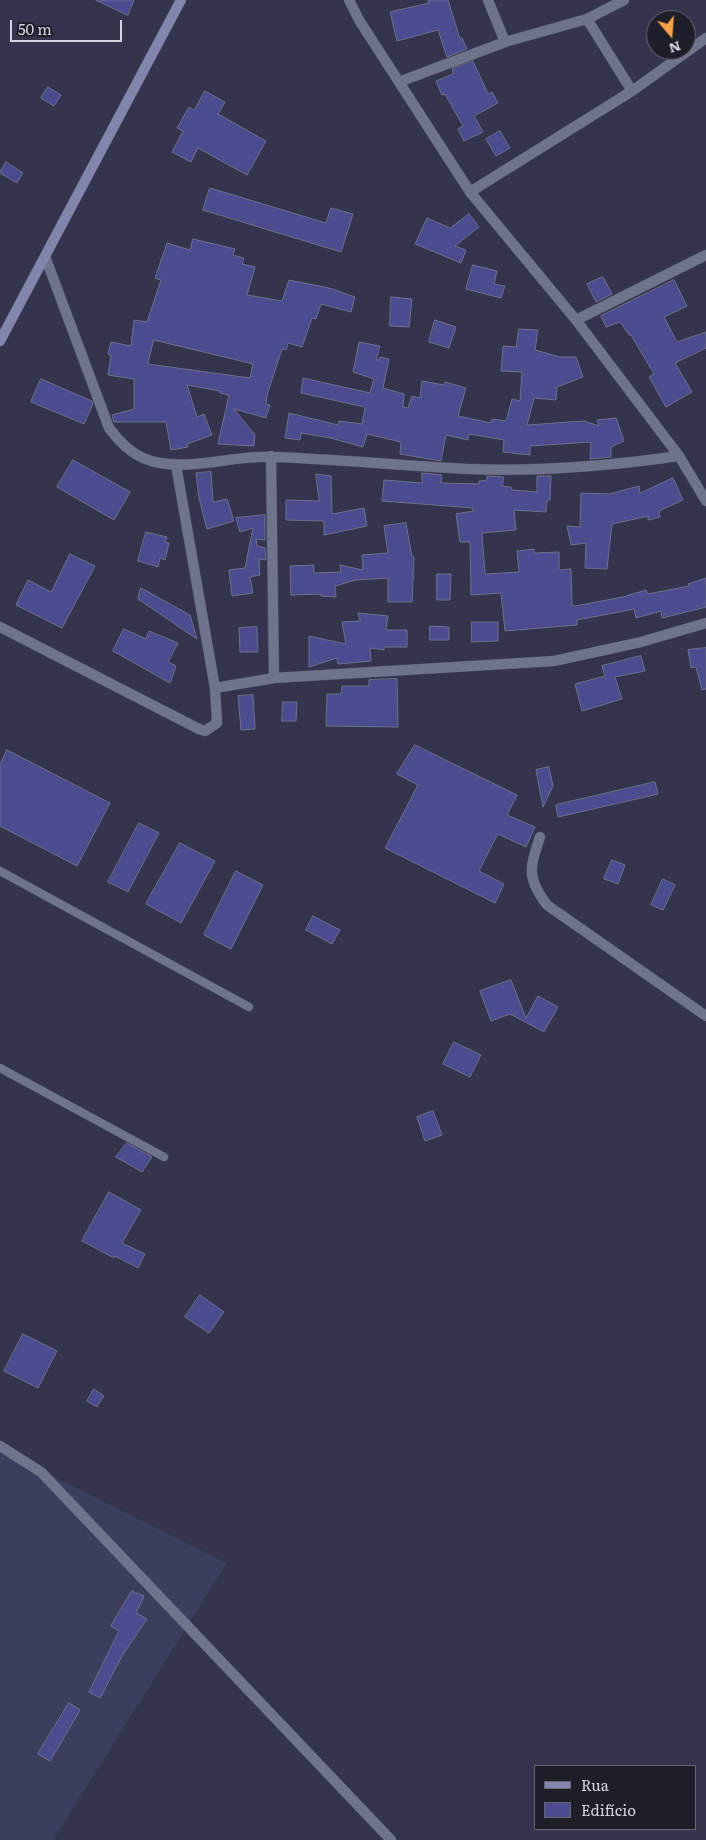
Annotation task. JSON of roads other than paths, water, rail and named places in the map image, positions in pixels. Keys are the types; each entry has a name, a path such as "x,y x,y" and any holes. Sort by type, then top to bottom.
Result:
{"main road":[{"path":"0,341 46,259 181,0"}],"street":[{"path":"349,0 359,20 470,192 576,320 679,456 706,501"},
{"path":"488,0 505,42"},
{"path":"400,82 505,42 587,19 624,0"},
{"path":"587,19 632,91"},
{"path":"470,192 632,91 706,38"},
{"path":"576,320 706,256"},
{"path":"46,259 109,428 126,449 144,459 176,465 271,456 468,470 613,465 679,456"},
{"path":"271,456 274,678"},
{"path":"0,627 205,731 217,724 215,688 176,465"},
{"path":"215,688 274,678 554,661 641,642 706,622"},
{"path":"540,837 531,864 534,887 547,905 706,1016"},
{"path":"0,1446 41,1472 391,1840"}],"lane":[{"path":"0,871 249,1006"},
{"path":"0,1068 164,1157"}]}
